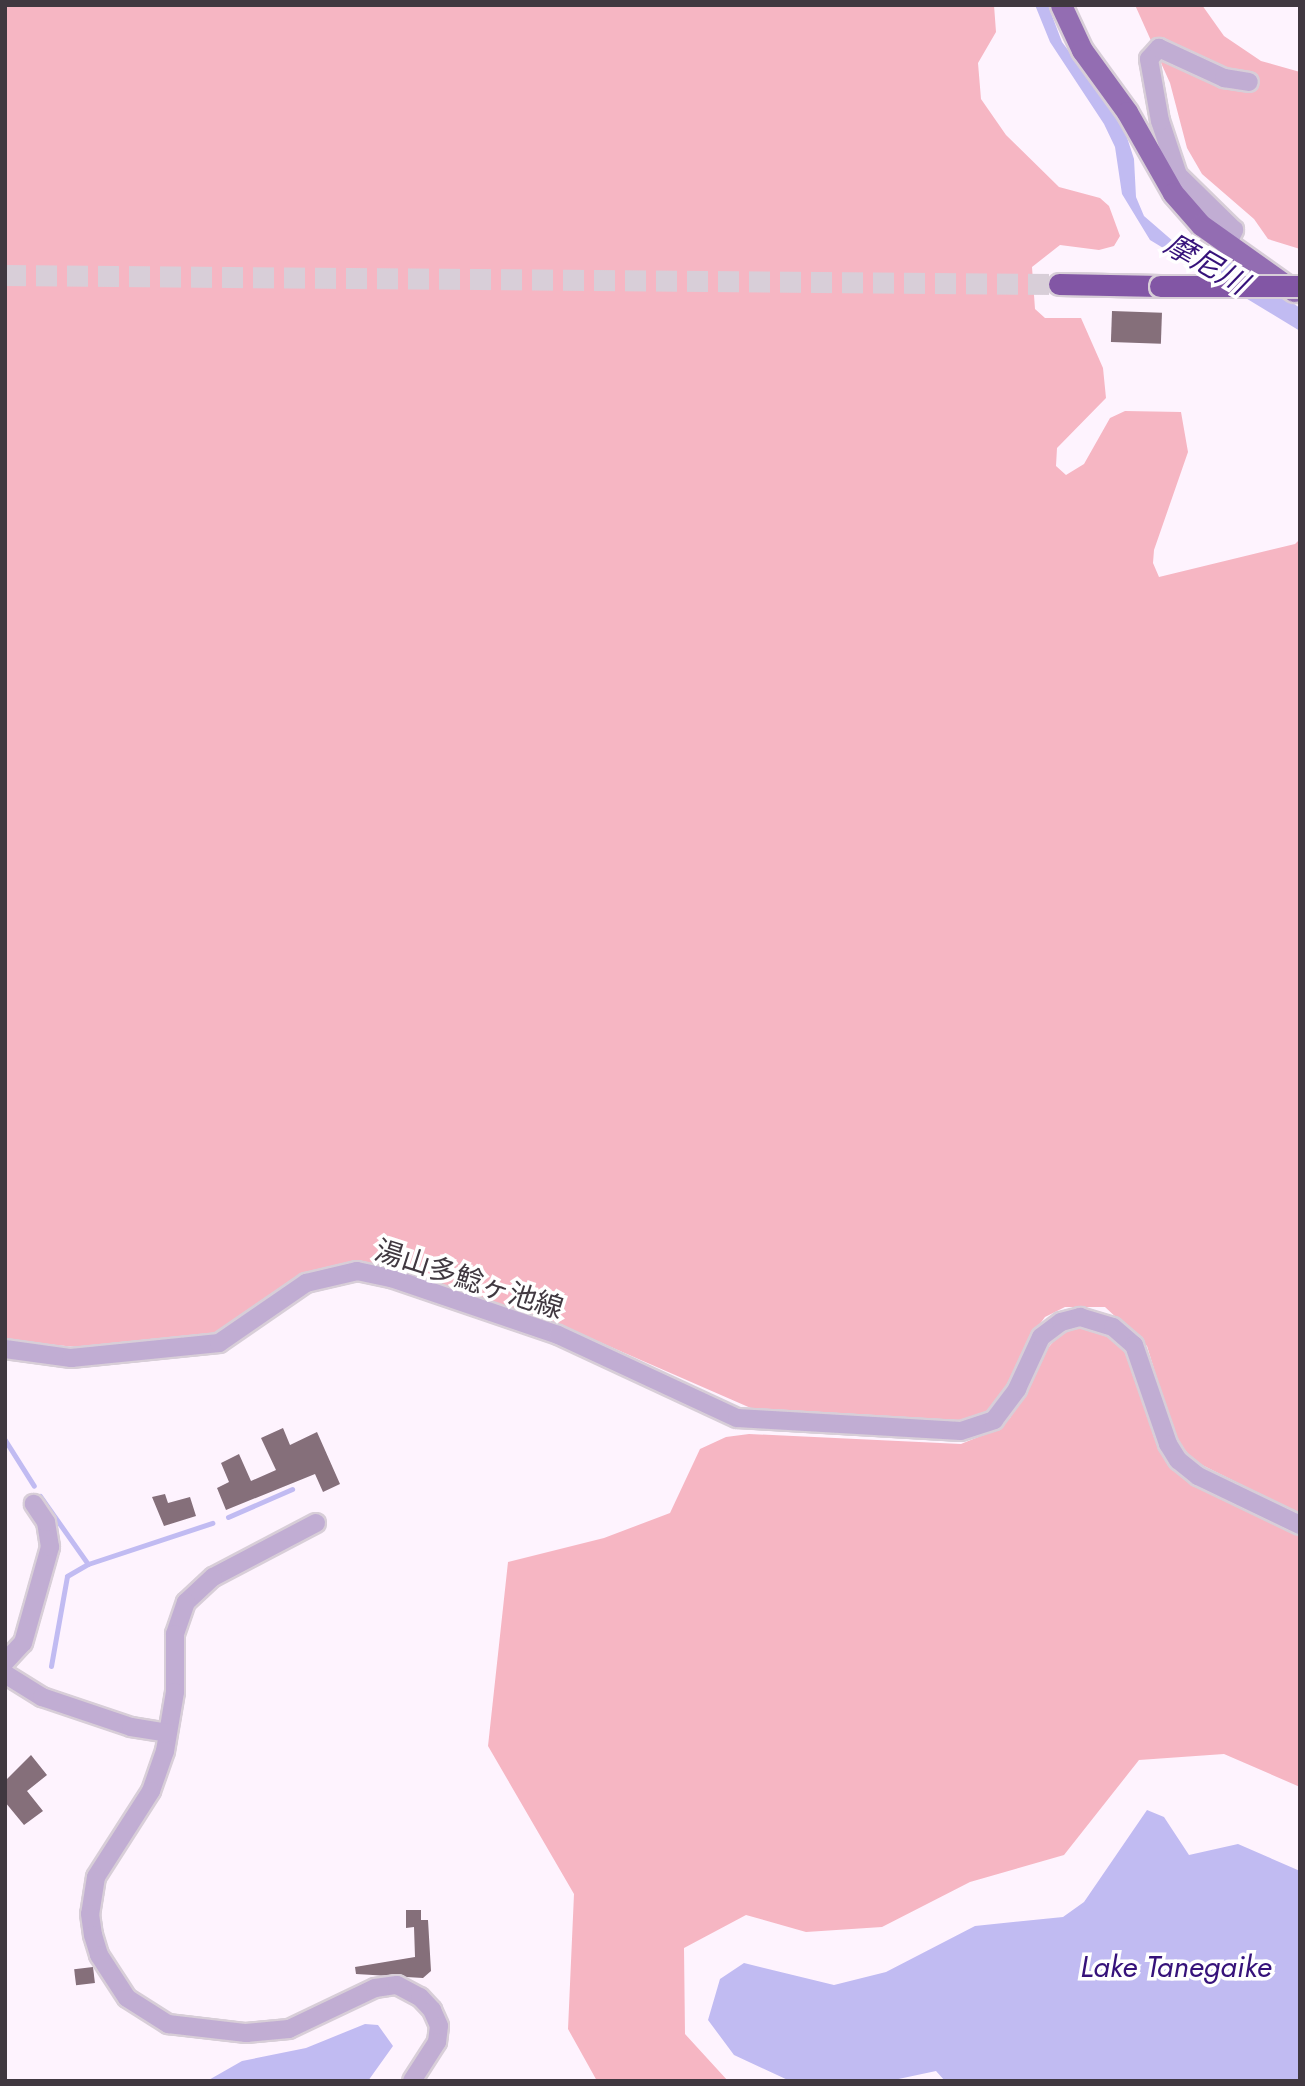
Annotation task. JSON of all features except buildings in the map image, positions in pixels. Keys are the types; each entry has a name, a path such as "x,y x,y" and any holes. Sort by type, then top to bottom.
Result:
{"highway":[{"path":"1059,284 1300,286"}],"main road":[{"path":"1062,5 1076,40 1127,111 1173,193 1201,225 1300,295"}],"street":[{"path":"1227,245 1234,230 1178,175 1160,121 1149,59 1159,48 1224,78 1249,82"},
{"name":"湯山多鯰ヶ池線","path":"5,1349 71,1358 219,1343 306,1283 357,1271 391,1278 558,1335 646,1372 675,1390 737,1418 758,1422 979,1429 1008,1404 1041,1337 1061,1322 1080,1317 1097,1319 1134,1345 1168,1444 1178,1460 1198,1476 1300,1525"},
{"path":"5,1662 23,1643 50,1547 46,1522 34,1504"},
{"path":"316,1523 213,1577 186,1602 175,1634 175,1692 168,1734 151,1791 96,1877 90,1914 99,1955 110,1975 127,1998 168,2024 246,2032 289,2029 375,1988 397,1985 420,1997 439,2026 437,2042 412,2081"},
{"path":"5,1674 42,1697 131,1727 168,1734"}],"shaded area":[{"path":"5,5 994,5 996,32 978,63 981,99 1006,135 1059,187 1100,198 1109,206 1120,236 1114,246 1099,250 1060,245 1032,267 1035,309 1045,318 1081,318 1103,368 1106,398 1057,448 1056,466 1066,475 1084,464 1110,418 1125,411 1181,412 1188,452 1154,550 1153,563 1159,577 1295,544 1300,539 1300,1514 1194,1461 1175,1438 1147,1346 1105,1307 1065,1307 1045,1317 1030,1337 1003,1396 980,1418 960,1424 753,1409 588,1337 365,1263 322,1269 236,1326 210,1337 76,1347 5,1340"},
{"path":"1135,5 1202,5 1224,36 1261,61 1300,72 1300,249 1268,239 1254,219 1202,174 1187,148 1170,83"},
{"path":"1091,1324 1114,1338 1130,1357 1154,1437 1166,1461 1191,1481 1300,1535 1300,1787 1224,1754 1139,1760 1064,1855 970,1882 882,1927 806,1932 746,1915 684,1948 685,2034 728,2081 597,2081 568,2029 574,1894 488,1746 508,1562 604,1538 670,1513 700,1449 726,1437 749,1434 961,1444 988,1433 1010,1418 1048,1348 1066,1327"}],"water":[{"name":"摩尼川","path":"1035,5 1048,5 1062,42 1122,122 1134,159 1136,197 1144,216 1174,242 1237,265 1300,308 1300,331 1150,240 1122,194 1115,147 1104,124 1050,42"},
{"name":"Lake Tanegaike","path":"1147,1810 1164,1817 1189,1855 1238,1844 1300,1871 1300,2081 945,2081 936,2071 889,2081 790,2081 734,2055 708,2020 720,1979 744,1963 834,1985 886,1972 975,1926 1063,1917 1084,1902"},
{"path":"365,2024 378,2025 393,2046 368,2081 207,2081 242,2061 306,2048"}],"waterway":[{"path":"5,1440 34,1486"},
{"path":"228,1517 292,1489"},
{"path":"40,1496 88,1564"},
{"path":"51,1666 67,1576 88,1564 212,1523"}],"tunnel":[{"path":"5,275 1059,284"}]}
